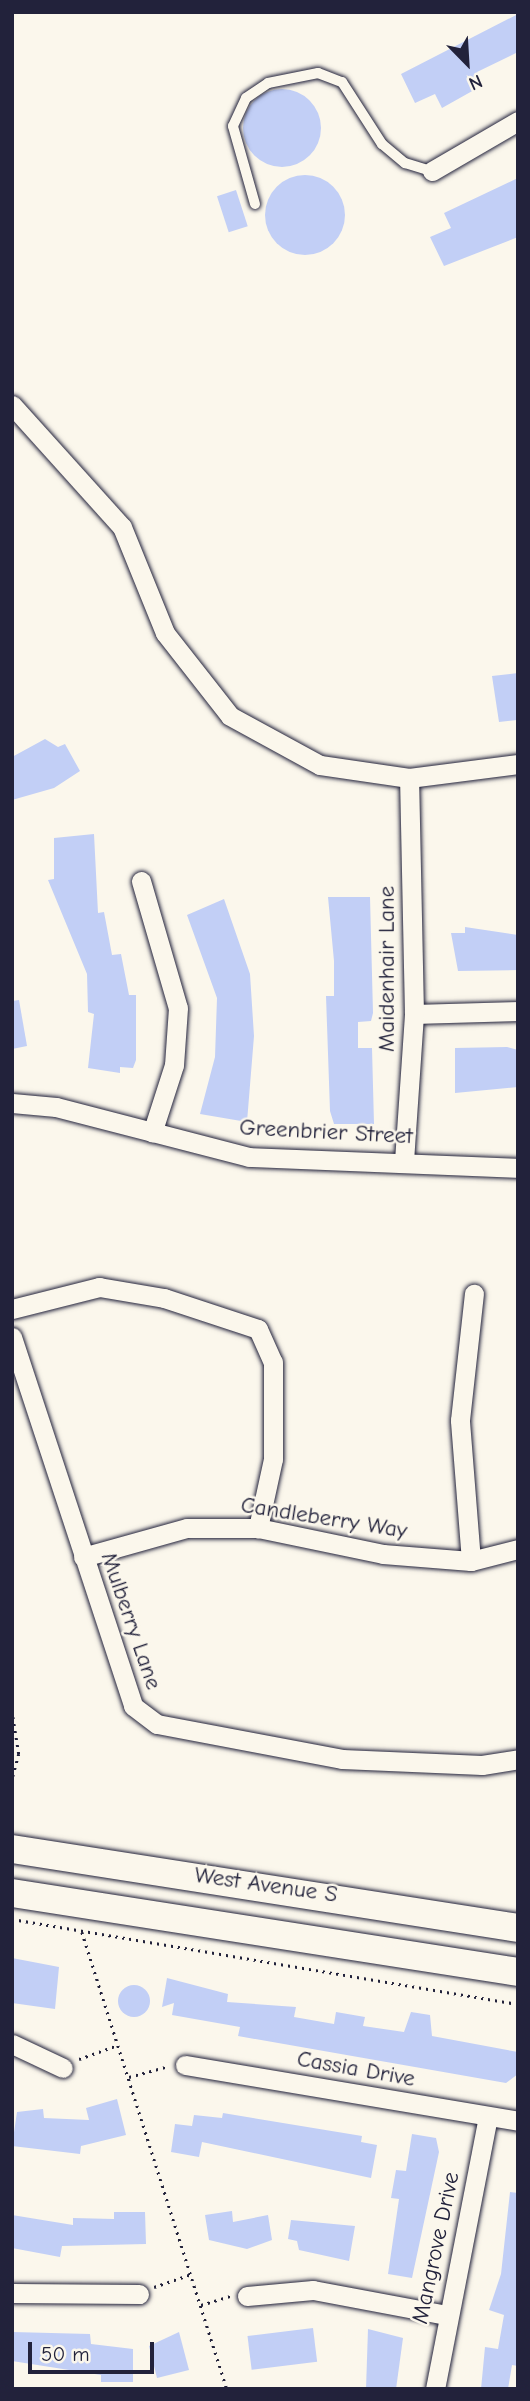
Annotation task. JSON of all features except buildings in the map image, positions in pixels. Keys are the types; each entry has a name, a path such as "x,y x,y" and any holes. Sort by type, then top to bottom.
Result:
{"street":[{"path":"432,171 518,121"},
{"path":"12,405 122,527 165,633 230,716 320,765 409,778 518,764"},
{"name":"Maidenhair Lane","path":"404,1161 414,1014 409,778"},
{"path":"141,881 178,1008 174,1065 152,1133"},
{"path":"414,1014 518,1011"},
{"name":"Greenbrier Street","path":"12,1103 56,1107 249,1157 404,1161 518,1168"},
{"path":"12,1309 99,1287 164,1298 258,1329 273,1362 273,1459 258,1528"},
{"path":"471,1561 460,1420 474,1294"},
{"name":"Mulberry Lane","path":"12,1338 133,1706 157,1724 342,1759 482,1766 518,1759"},
{"name":"Candleberry Way","path":"83,1557 187,1528 258,1528 383,1554 471,1561 518,1549"},
{"name":"West Avenue S","path":"12,1849 518,1928"},
{"name":"West Avenue S","path":"12,1893 81,1917 518,1972"},
{"path":"12,2044 62,2068"},
{"name":"Cassia Drive","path":"185,2064 518,2121"},
{"name":"Mangrove Drive","path":"435,2389 446,2315 488,2117"},
{"path":"247,2296 313,2290 446,2315"},
{"path":"12,2293 139,2294"}],"lane":[{"path":"255,204 233,126 246,98 268,83 318,73 341,82 382,144 405,163 432,171"}],"path":[{"path":"12,1710 19,1754 12,1780"},
{"path":"12,1919 81,1917 518,2004"},
{"path":"81,1917 118,2045 227,2389"},
{"path":"62,2068 118,2045"},
{"path":"129,2077 185,2064"},
{"path":"139,2294 191,2274"},
{"path":"201,2305 247,2296"}]}
